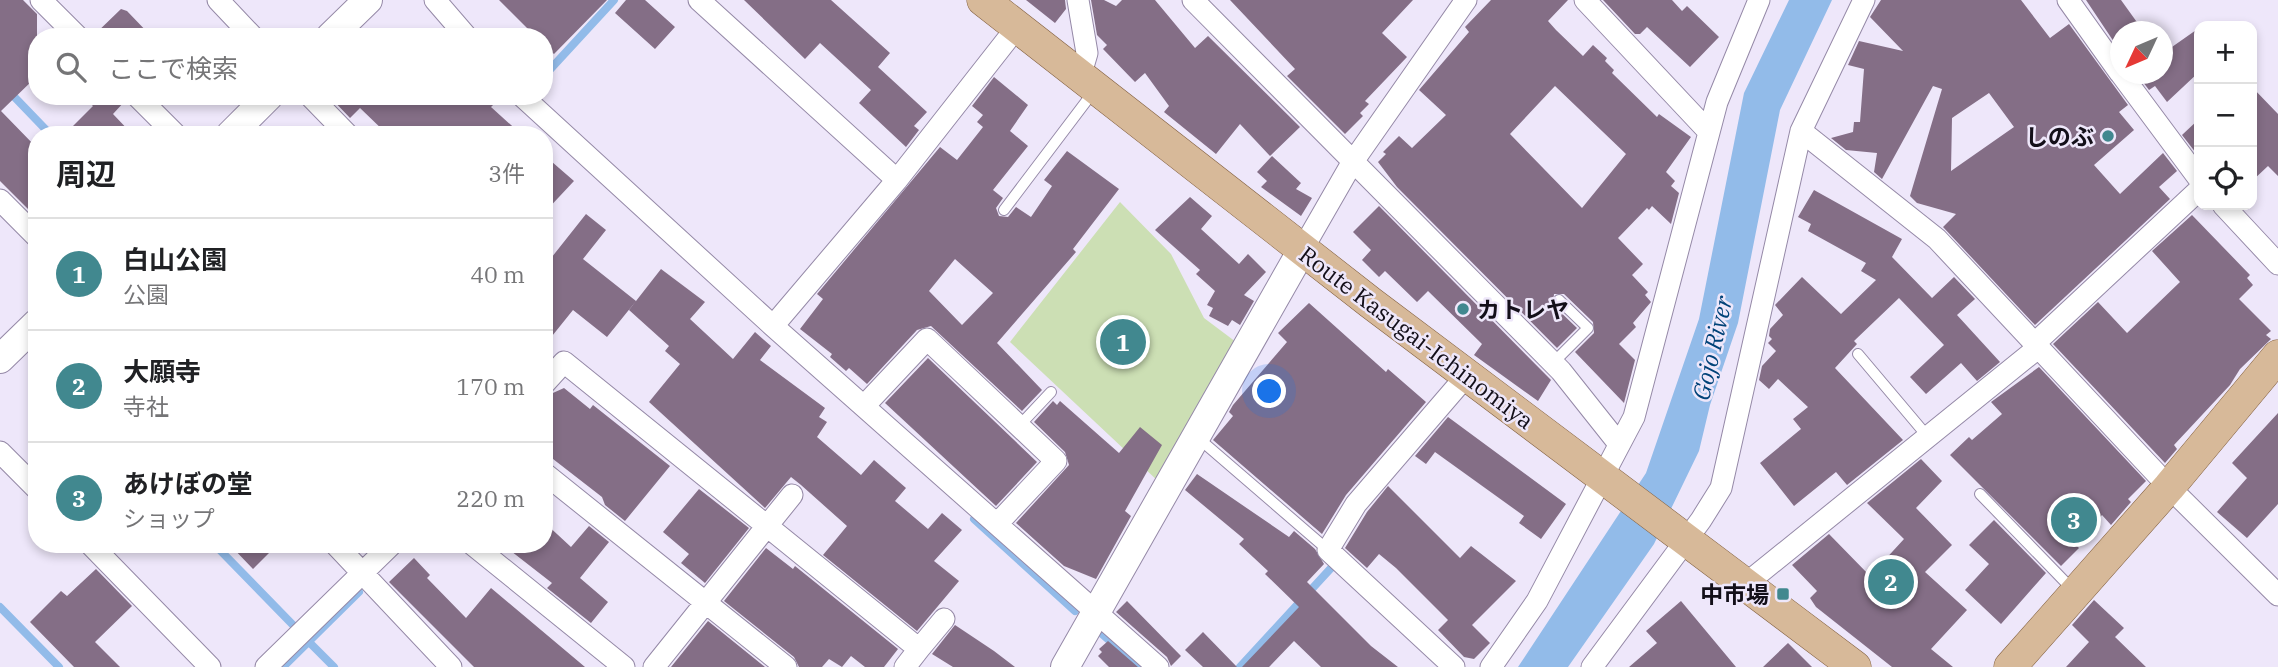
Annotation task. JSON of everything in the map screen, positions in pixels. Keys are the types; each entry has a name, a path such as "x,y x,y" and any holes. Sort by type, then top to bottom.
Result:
{"main road":[{"name":"Route Kasugai-Ichinomiya","path":"983,0 1302,250 1855,667"},
{"path":"2010,667 2169,487 2278,356"}],"street":[{"path":"218,0 244,28"},
{"path":"339,28 368,0"},
{"path":"435,0 459,28"},
{"path":"699,0 897,180"},
{"path":"1078,0 1087,53 1087,83"},
{"path":"1193,0 1553,363 1619,444"},
{"path":"1065,667 1352,163 1466,0"},
{"path":"1585,0 1709,132"},
{"path":"1491,667 1536,601 1604,479 1634,417 1717,102 1759,0"},
{"path":"1592,667 1687,539 1721,488 1801,131 1864,0"},
{"path":"2068,0 2110,58"},
{"path":"54,4 71,28"},
{"path":"774,326 897,180 1017,27"},
{"path":"2129,84 2194,172"},
{"path":"147,105 167,126"},
{"path":"239,126 260,105"},
{"path":"319,105 339,126"},
{"path":"532,105 864,407 1158,667"},
{"path":"1801,131 1937,239 2169,487 2278,595"},
{"path":"1747,583 2037,345 2194,195"},
{"path":"0,200 28,228"},
{"path":"2228,210 2278,264"},
{"path":"0,359 28,332"},
{"path":"864,407 927,339 1056,461 997,524"},
{"path":"553,374 564,362 919,649"},
{"path":"1454,667 1328,550 1356,504 1467,375"},
{"path":"0,452 28,480"},
{"path":"553,480 785,667"},
{"path":"654,667 792,495"},
{"path":"99,553 210,667"},
{"path":"344,553 451,667"},
{"path":"266,667 383,553"},
{"path":"483,553 624,667"},
{"path":"905,667 944,618"}],"lane":[{"path":"1004,210 1087,83"},
{"path":"1553,363 1588,328 1559,300"},
{"path":"1858,354 1928,437"},
{"path":"1019,426 1051,392"},
{"path":"1196,436 1328,550"},
{"path":"1980,494 2076,592"}],"green space":[{"path":"1120,202 1171,254 1204,318 1236,342 1159,482 1010,342"}],"water":[{"name":"Gojo River","path":"1789,0 1832,0 1780,110 1738,323 1710,405 1699,451 1654,544 1568,667 1518,667 1646,473 1699,319 1744,93"}],"building":[{"path":"0,0 23,0 37,14 37,28 28,28 28,85 1,111 28,139 28,209 0,181"},
{"path":"499,0 607,0 554,54 553,28 527,28"},
{"path":"626,0 645,0 675,27 655,49 615,13"},
{"path":"744,0 831,0 890,53 878,67 927,112 914,126 919,130 906,147 859,103 871,90 820,43 805,59"},
{"path":"1026,0 1065,0 1066,9 1055,23"},
{"path":"1091,0 1104,0 1116,6 1122,0 1155,0 1195,48 1208,36 1300,127 1270,156 1240,124 1216,154 1164,112 1169,106 1145,73 1135,82 1103,49 1107,45 1097,35"},
{"path":"1230,0 1413,0 1382,33 1407,57 1365,101 1369,104 1360,113 1363,116 1345,134 1287,76 1295,69"},
{"path":"1491,0 1568,0 1548,21 1556,30 1583,56 1593,45 1607,58 1605,61 1614,70 1612,73 1657,117 1659,114 1691,137 1666,172 1675,181 1671,186 1679,193 1671,224 1652,206 1618,238 1643,264 1632,275 1648,292 1645,295 1651,302 1633,323 1636,327 1619,344 1635,360 1624,403 1575,352 1594,333 1593,322 1564,294 1554,294 1553,305 1577,328 1557,348 1397,187 1378,162 1386,154 1383,152 1399,136 1412,148 1446,115 1419,90 1469,32 1465,27","holes":["1555,86 1626,154 1582,208 1510,134"]},
{"path":"1603,0 1672,0 1682,11 1687,6 1719,37 1690,67 1647,27 1640,34 1635,34"},
{"path":"1881,0 2021,0 2050,38 2069,24 2110,84 2128,105 2119,112 2134,130 2094,165 2120,194 2163,153 2177,171 2159,187 2170,199 2035,325 1943,227 1956,214 1917,203 1910,196 1942,89 1933,86 1882,179 1874,172 1877,153 1846,150 1831,138 1853,132 1854,122 1860,122 1864,69 1848,65 1859,41 1903,51 1870,17","holes":["1989,93 2014,127 1951,171 1952,118"]},
{"path":"2086,0 2121,0 2136,21 2110,21 2110,36"},
{"path":"121,9 127,11 143,28 101,28"},
{"path":"2194,32 2194,77 2167,102 2155,86 2149,90 2144,84 2173,84 2173,46"},
{"path":"994,77 1028,105 1010,131 1028,146 993,190 1003,198 996,208 999,216 1008,217 1016,207 1031,217 1052,186 1044,180 1067,151 1119,189 1073,249 1076,252 997,343 1042,390 1022,411 931,326 917,330 867,384 849,368 846,371 830,357 832,354 800,329 823,299 817,294 940,147 957,160 983,127 977,122 983,115 972,106","holes":["955,259 993,293 962,325 929,291"]},
{"path":"2257,92 2278,114 2278,176 2268,166 2257,176"},
{"path":"121,105 113,114 124,126 73,126 93,106"},
{"path":"338,105 493,105 491,107 512,126 379,126 360,108 350,118"},
{"path":"2194,124 2194,150 2182,135"},
{"path":"1272,156 1301,183 1296,189 1312,198 1301,216 1261,187 1267,181 1257,172"},
{"path":"553,163 574,181 553,203"},
{"path":"1814,190 1902,239 1892,257 1932,298 1954,277 1975,299 1957,315 2000,362 1977,381 1961,363 1926,394 1910,377 1944,345 1899,298 1854,341 1857,344 1835,368 1903,440 1847,485 1836,472 1794,506 1760,463 1801,429 1793,419 1808,407 1778,379 1769,389 1759,380 1762,366 1776,351 1768,343 1772,339 1769,336 1770,329 1783,315 1775,305 1802,277 1841,314 1876,280 1861,271 1866,263 1808,231 1811,224 1798,217"},
{"path":"1190,197 1212,216 1201,229 1239,264 1248,254 1266,272 1244,295 1254,301 1240,325 1232,320 1228,326 1209,316 1213,308 1207,305 1215,291 1196,274 1200,270 1155,230"},
{"path":"1379,206 1551,380 1538,401 1474,355 1482,344 1428,291 1417,302 1385,271 1379,277 1362,260 1371,250 1353,232"},
{"path":"586,214 606,230 583,259 636,301 607,337 573,310 553,335 553,256"},
{"path":"2192,215 2250,275 2247,278 2253,285 2239,299 2271,331 2266,335 2271,339 2240,369 2230,385 2174,445 2177,449 2165,463 2053,344 2098,302 2127,333 2180,282 2152,251"},
{"path":"661,269 705,302 690,319 733,359 755,332 771,346 760,360 825,408 819,417 827,422 817,437 861,475 874,460 906,488 895,501 928,529 942,513 962,530 934,561 959,581 917,631 823,555 847,526 801,485 791,477 765,508 649,402 680,364 665,351 669,346 629,310"},
{"path":"1309,303 1386,372 1388,369 1426,402 1346,495 1322,534 1213,440 1233,416 1229,412 1233,405 1287,342 1278,333"},
{"path":"928,358 1037,462 996,506 885,403"},
{"path":"2039,367 2146,481 2128,499 2131,502 2111,525 2102,515 2074,543 2079,548 2061,566 1950,455 1969,437 1972,440 2002,414 1991,402"},
{"path":"564,388 590,409 593,405 670,466 625,521 605,505 602,497 553,459 553,393"},
{"path":"1053,401 1057,405 1060,401 1119,453 1140,427 1162,445 1125,511 1131,516 1096,579 1064,566 1016,523 1069,465 1065,452 1034,422"},
{"path":"2278,413 2278,504 2247,538 2217,512 2247,478 2232,463"},
{"path":"1448,417 1566,504 1541,539 1519,523 1524,516 1435,452 1426,464 1415,456"},
{"path":"1921,459 1942,481 1916,508 1952,545 1925,572 1967,610 1931,649 1953,667 1892,667 1816,607 1810,598 1817,591 1792,565 1829,534 1870,576 1904,539 1867,503"},
{"path":"1197,474 1289,537 1294,531 1315,549 1324,564 1307,582 1371,646 1398,667 1321,667 1294,641 1269,667 1242,667 1299,607 1265,574 1268,571 1239,544 1244,539 1185,490"},
{"path":"1388,486 1460,558 1471,546 1516,581 1472,625 1490,643 1474,659 1464,657 1438,630 1448,620 1396,568 1379,554 1367,568 1345,548 1367,512"},
{"path":"699,489 749,528 705,583 681,563 689,554 663,532"},
{"path":"1994,520 2046,573 2001,624 1965,590 1989,564 1969,545"},
{"path":"589,526 609,542 580,578 608,602 591,623 547,588 552,583 514,553 553,553 553,530 571,547"},
{"path":"766,548 793,569 795,566 898,649 884,667 865,667 851,656 842,667 829,659 822,667 799,667 794,657 724,601"},
{"path":"238,553 269,553 253,569"},
{"path":"414,558 430,575 427,578 466,618 491,588 585,667 474,667 389,582"},
{"path":"96,569 132,606 95,642 120,667 74,667 30,622 61,591 67,596"},
{"path":"2094,600 2124,628 2115,637 2146,667 2066,667 2089,642 2072,625"},
{"path":"1127,601 1181,656 1171,666 1167,657 1116,612"},
{"path":"1681,601 1736,667 1629,667 1657,643 1646,631"},
{"path":"708,621 765,667 671,667"},
{"path":"955,625 1015,667 953,667 932,654"},
{"path":"1203,632 1237,667 1203,667 1185,650"},
{"path":"1108,641 1138,667 1109,667 1098,656 1102,652 1099,649"},
{"path":"1788,643 1812,667 1763,667"}],"waterway":[{"path":"553,66 614,0"},
{"path":"0,82 42,126"},
{"path":"974,519 1075,611"},
{"path":"223,553 293,625"},
{"path":"1240,667 1332,567"},
{"path":"283,667 359,592"},
{"path":"0,607 59,667"},
{"path":"1102,634 1140,667"},
{"path":"309,642 334,667"}],"place":[{"name":"しのぶ","path":"2108,136"},
{"name":"カトレヤ","path":"1463,309"},
{"name":"白山公園","path":"1123,342"},
{"name":"あけぼの堂","path":"2074,520"},
{"name":"大願寺","path":"1891,582"},
{"name":"中市場","path":"1783,594"}]}
